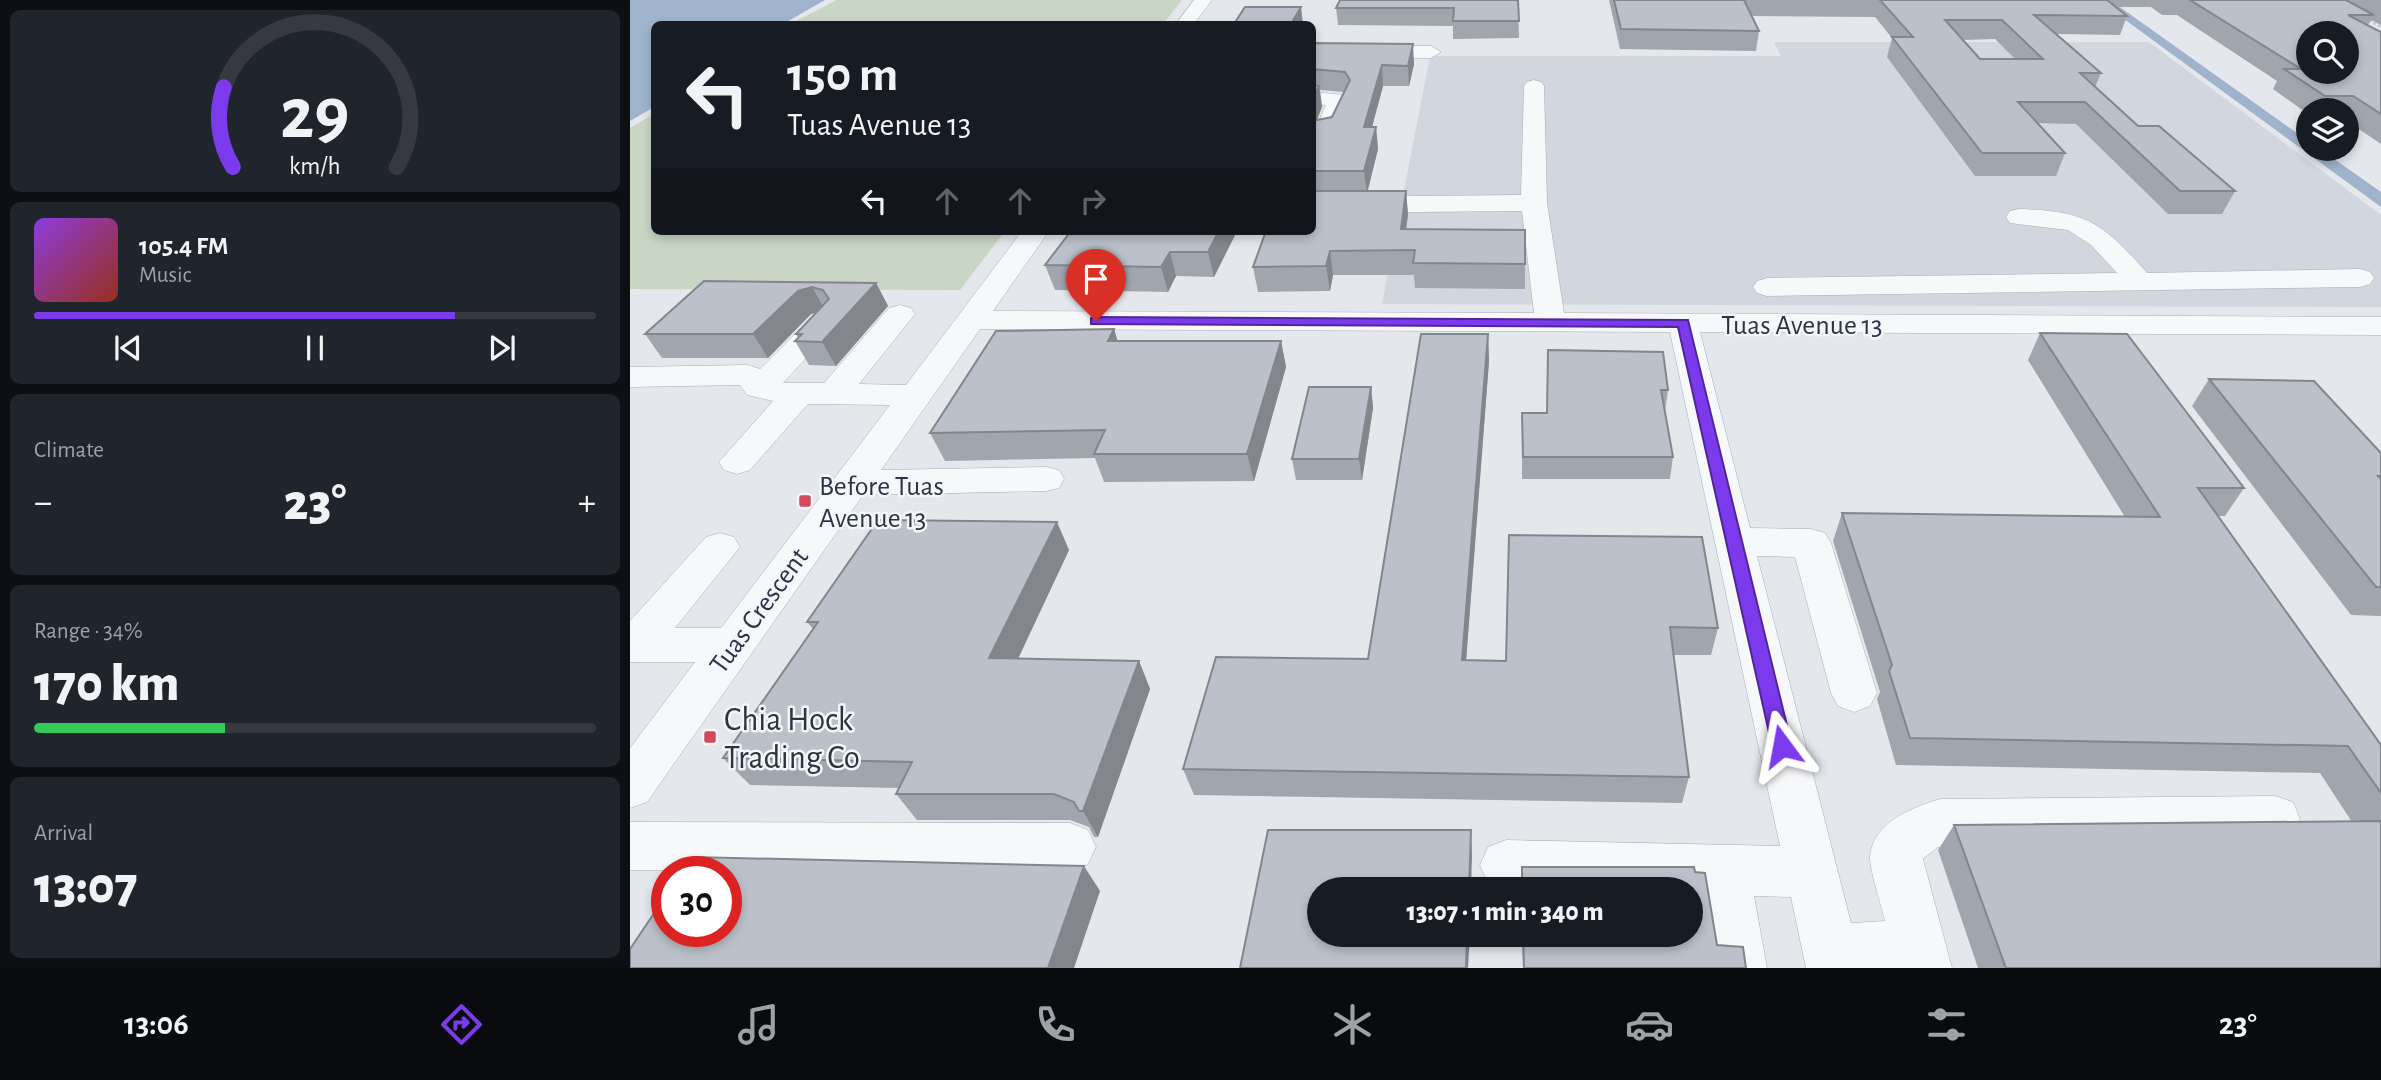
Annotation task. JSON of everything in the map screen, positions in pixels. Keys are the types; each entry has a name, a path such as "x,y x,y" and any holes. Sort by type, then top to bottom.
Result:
{"street":[{"path":"1187,21 1203,0"},
{"path":"1316,51 1431,52"},
{"path":"1534,86 1534,203 1550,323"},
{"path":"1316,98 1339,100 1326,131 1316,133"},
{"path":"1316,205 1534,203"},
{"path":"2019,217 2052,217 2074,222 2095,232 2153,282"},
{"name":"Tuas Crescent","path":"630,786 1033,235"},
{"path":"1767,287 2360,278"},
{"path":"834,393 900,314"},
{"name":"Tuas Avenue 13","path":"971,320 2381,326"},
{"path":"1683,323 1832,960 1921,958 1896,856 1903,841 1919,830 1940,823 2275,819"},
{"path":"630,377 748,375 760,388 799,393 915,395"},
{"path":"737,462 799,393"},
{"path":"850,483 1046,478"},
{"path":"1735,542 1811,544 1854,693"},
{"path":"632,645 720,547"},
{"path":"632,645 732,646"},
{"path":"630,846 1070,847"},
{"path":"1506,865 1812,873"},
{"path":"1723,870 1740,968"}],"lane":[{"path":"2153,282 2215,325"},
{"path":"760,388 824,322"}],"path":[{"path":"2361,16 2381,26"}],"shaded area":[{"path":"1774,42 2149,42 2296,152 2296,161 2309,161 2381,215 2381,307 1382,304 1430,56 1781,56"}],"green space":[{"path":"837,0 1182,0 1165,21 796,21"},
{"path":"651,116 651,235 1002,235 960,290 630,289 630,128"}],"water":[{"path":"630,0 825,0 788,21 651,21 651,109 630,121"},
{"path":"2098,0 2110,0 2296,132 2296,145"},
{"path":"2318,161 2337,161 2381,192 2381,207"}],"building":[{"path":"1340,0 1518,0 1519,21 1453,21 1454,8 1336,8"},
{"path":"1614,0 1744,0 1759,31 1621,29"},
{"path":"1880,0 2107,0 2127,16 2034,15 2101,73 2080,73 2138,126 2159,126 2235,191 2180,191 2085,102 2018,102 2065,153 1982,153 1892,37 1913,37","holes":["1945,20 2002,20 2043,59 1980,59"]},
{"path":"2190,0 2346,0 2374,15 2348,15 2381,32 2381,114 2353,96 2325,96 2307,84 2359,84 2359,21 2296,21 2296,66"},
{"path":"1245,7 1301,7 1293,21 1236,21"},
{"path":"1316,43 1413,44 1408,66 1382,65 1364,127 1376,127 1364,171 1316,171 1316,120 1332,117 1350,80 1345,72 1316,69"},
{"path":"2284,69 2296,69 2296,77"},
{"path":"1316,191 1406,191 1401,229 1525,230 1525,264 1413,263 1415,250 1330,251 1326,266 1253,267 1265,235 1316,235"},
{"path":"1068,235 1217,235 1208,252 1170,252 1161,267 1045,265"},
{"path":"704,281 876,283 822,342 795,341 802,334 796,334 829,299 823,290 812,287 798,291 753,334 645,334"},
{"path":"1114,329 1108,341 1281,341 1247,454 1094,454 1105,430 930,433 996,331"},
{"path":"2040,333 2127,334 2244,488 2198,488 2381,745 2381,793 2348,746 1910,738 1889,671 1892,665 1842,513 2160,517"},
{"path":"1421,334 1488,334 1462,660 1506,661 1509,535 1702,537 1718,628 1670,627 1689,777 1183,769 1216,657 1368,659"},
{"path":"1548,350 1663,352 1668,390 1661,390 1673,457 1523,457 1522,413 1547,413"},
{"path":"2209,379 2314,381 2381,453 2381,476 2378,476 2381,479 2381,587 2376,587"},
{"path":"1309,387 1371,387 1359,459 1292,459"},
{"path":"878,520 1057,522 989,658 1139,661 1083,811 1079,811 1074,802 1054,794 896,794 912,762 723,758 818,622 807,622"},
{"path":"2381,821 2381,968 2006,968 1954,825"},
{"path":"1268,830 1471,830 1469,877 1307,877 1307,947 1467,947 1466,968 1240,968"},
{"path":"742,858 1084,866 1048,968 630,968 630,949 651,918 651,947 742,947"},
{"path":"1522,867 1694,867 1695,872 1705,873 1717,945 1743,947 1746,968 1524,968 1523,947 1703,947 1703,877 1522,877"}],"place":[{"name":"Before Tuas Avenue 13","path":"805,501"},
{"name":"Chia Hock Trading Co","path":"710,737"}],"route":[{"path":"1096,321 1683,323 1782,746"}]}
